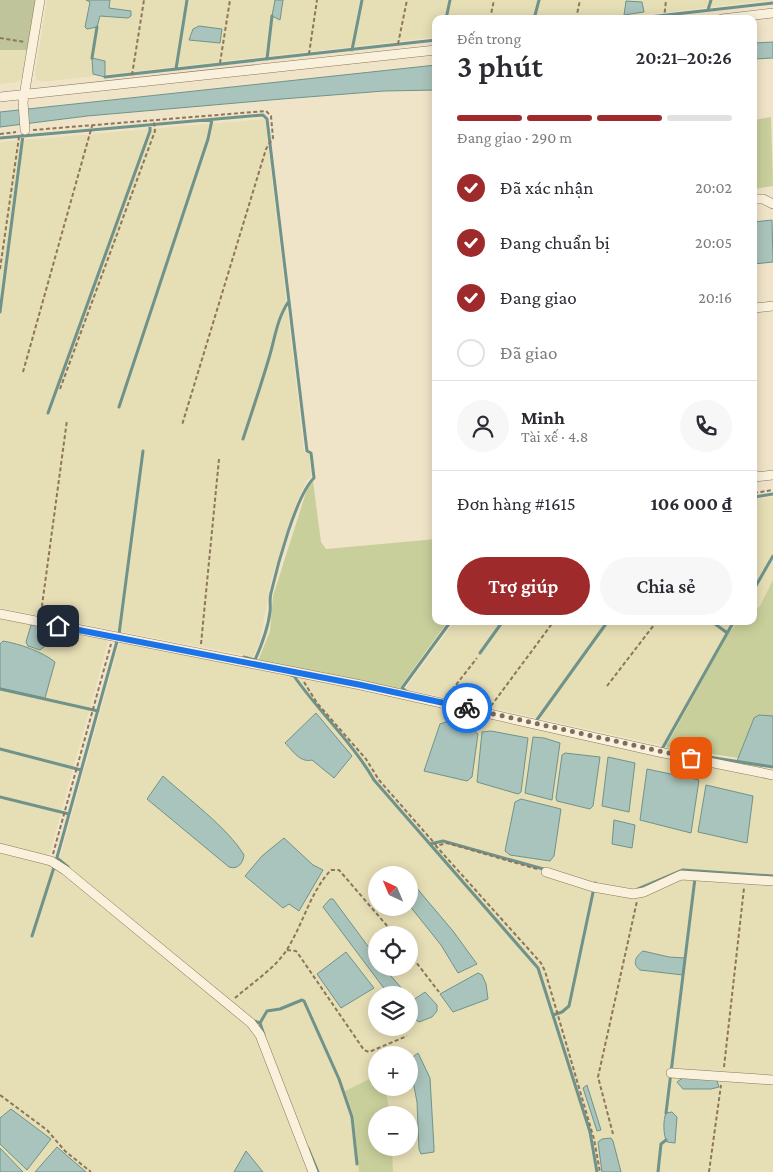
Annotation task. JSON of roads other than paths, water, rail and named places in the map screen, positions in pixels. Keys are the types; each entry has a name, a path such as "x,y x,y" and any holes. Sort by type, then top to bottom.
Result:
{"street":[{"path":"25,130 24,98 40,0"},
{"path":"756,15 773,13"},
{"path":"0,97 24,98 131,82 432,50"},
{"path":"757,199 764,199 773,204"},
{"path":"757,308 773,306"},
{"path":"757,477 773,475"},
{"path":"0,614 442,703 659,752 773,775"},
{"path":"0,848 51,861 65,870 251,1023 260,1035 314,1172"},
{"path":"546,872 611,891 639,894 681,875 773,881"},
{"path":"671,1073 773,1080"}],"water":[{"path":"86,0 110,0 109,8 131,11 131,16 128,18 100,16 97,27 87,29 85,27 90,2"},
{"path":"275,0 283,0 280,20 272,16"},
{"path":"626,1 642,2 644,12 624,15"},
{"path":"199,26 222,29 220,43 189,40 193,29"},
{"path":"773,42 773,58 757,59 757,43"},
{"path":"92,58 105,61 105,77 93,74"},
{"path":"432,65 432,90 384,91 282,99 87,116 0,127 0,112"},
{"path":"772,220 773,262 757,264 757,222"},
{"path":"31,625 49,628 52,641 40,650 28,646 26,642"},
{"path":"3,641 43,654 55,662 45,698 0,688 0,644"},
{"path":"316,713 352,756 334,778 312,760 300,758 285,743"},
{"path":"759,715 773,716 773,767 737,761 754,718"},
{"path":"449,721 470,727 478,734 472,777 467,781 424,771 440,724"},
{"path":"491,731 528,738 521,792 518,794 477,782 482,732"},
{"path":"533,737 560,743 552,800 525,793"},
{"path":"565,753 600,757 593,806 590,809 557,801 562,755"},
{"path":"608,757 635,763 629,812 602,806"},
{"path":"647,769 699,780 691,833 640,820"},
{"path":"163,776 228,834 244,855 240,865 235,868 229,867 147,799"},
{"path":"706,785 753,796 747,843 698,832"},
{"path":"521,799 561,809 554,856 550,861 510,855 505,851 515,802"},
{"path":"614,820 635,825 632,848 612,844"},
{"path":"284,838 313,865 323,870 299,911 289,904 283,908 245,876 262,856"},
{"path":"418,890 453,931 477,964 458,973 441,945 418,916"},
{"path":"330,899 333,899 368,946 368,967 323,907"},
{"path":"643,951 669,957 685,958 683,975 640,970 635,963"},
{"path":"346,952 372,986 368,986 368,992 341,1008 317,974"},
{"path":"478,973 482,975 486,984 488,999 453,1012 440,994"},
{"path":"375,976 391,976 400,986 382,986"},
{"path":"425,992 437,1005 437,1011 432,1017 419,1022 418,1021 418,997"},
{"path":"418,1053 430,1078 434,1152 421,1154 419,1149 417,1102"},
{"path":"684,1077 713,1079 717,1081 719,1087 711,1089 683,1089 677,1082"},
{"path":"587,1085 601,1130 597,1131 583,1088"},
{"path":"11,1109 51,1139 27,1170 0,1144 0,1118"},
{"path":"672,1112 677,1117 675,1143 667,1142 664,1132 666,1113"},
{"path":"611,1138 621,1172 602,1172 598,1142 602,1139"},
{"path":"57,1147 86,1172 35,1172"},
{"path":"0,1148 23,1172 0,1172"},
{"path":"246,1151 263,1172 234,1172"}],"waterway":[{"path":"176,69 187,0"},
{"path":"352,50 362,0"},
{"path":"447,15 450,0"},
{"path":"535,15 539,0"},
{"path":"708,10 711,0"},
{"path":"666,15 773,3"},
{"path":"267,59 272,16"},
{"path":"92,58 97,27"},
{"path":"105,77 432,40"},
{"path":"0,138 263,115 267,119 307,451 311,453 314,478 301,499 288,532 270,595 269,618 260,648 255,660 244,657"},
{"path":"119,407 208,139 212,120"},
{"path":"48,413 150,131 150,125"},
{"path":"0,312 23,135"},
{"path":"243,439 279,321 289,301"},
{"path":"32,936 56,861 119,634 143,451"},
{"path":"757,497 773,494"},
{"path":"757,584 773,556"},
{"path":"407,692 402,688 448,625"},
{"path":"480,653 500,625"},
{"path":"536,721 605,625"},
{"path":"716,625 726,632"},
{"path":"662,749 732,625"},
{"path":"291,675 294,676 346,740 374,780 538,968 590,1132 597,1172"},
{"path":"0,689 98,711"},
{"path":"0,749 81,770"},
{"path":"689,754 773,767"},
{"path":"0,797 69,814"},
{"path":"430,844 443,841 547,870"},
{"path":"57,858 68,867"},
{"path":"638,889 683,870 773,876"},
{"path":"666,1113 695,878"},
{"path":"553,1015 562,1012 569,1006 595,883"},
{"path":"260,1023 267,1011 304,1001 339,1079 352,1117 357,1164"},
{"path":"254,1021 260,1023 264,1035"},
{"path":"658,1172 661,1144 666,1140"},
{"path":"308,1148 318,1172"}]}
